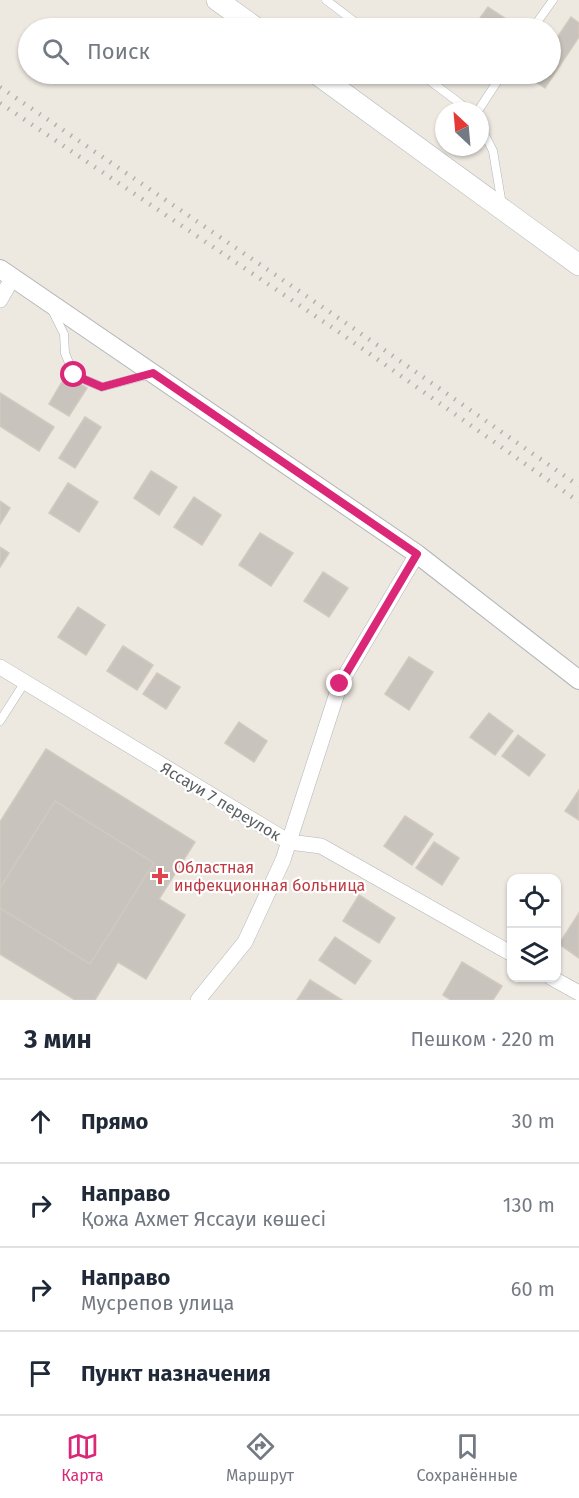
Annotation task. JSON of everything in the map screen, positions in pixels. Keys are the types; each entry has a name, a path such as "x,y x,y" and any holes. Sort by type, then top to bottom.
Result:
{"main road":[{"path":"217,0 242,18"},
{"path":"331,84 579,265"}],"street":[{"path":"0,300 6,273 417,554 579,680"},
{"path":"198,1000 245,942 283,860 340,684 417,554"},
{"name":"Яссауи 7 переулок","path":"0,667 289,842 321,846 507,951"},
{"path":"559,982 579,993"}],"lane":[{"path":"326,0 350,18"},
{"path":"540,18 553,0"},
{"path":"434,84 458,102"},
{"path":"484,102 496,84"},
{"path":"489,143 493,151 502,209"},
{"path":"48,301 64,334 65,353 74,375 102,387 153,373"},
{"path":"0,721 25,682"}],"building":[{"path":"488,7 504,18 480,18"},
{"path":"571,17 579,23 579,37 561,64 561,32"},
{"path":"66,375 87,388 69,416 49,404"},
{"path":"0,393 54,427 39,451 0,426"},
{"path":"85,417 101,427 75,468 59,458"},
{"path":"151,471 177,487 159,515 134,498"},
{"path":"68,483 98,502 79,532 49,513"},
{"path":"194,497 221,515 202,545 174,527"},
{"path":"0,501 10,508 0,524"},
{"path":"260,533 293,553 271,586 239,565"},
{"path":"0,547 9,553 0,567"},
{"path":"323,572 348,588 329,617 304,601"},
{"path":"78,607 105,625 86,655 58,637"},
{"path":"123,646 153,665 137,690 107,671"},
{"path":"409,657 433,672 409,710 385,694"},
{"path":"157,673 180,687 166,709 143,694"},
{"path":"489,713 513,731 495,755 470,737"},
{"path":"239,722 267,741 254,762 225,743"},
{"path":"518,735 545,755 529,776 502,756"},
{"name":"Областная инфекционная больница","path":"46,749 195,842 159,899 185,915 146,979 118,962 95,1000 75,1000 0,954 0,908 90,964 154,863 55,801 0,888 0,822"},
{"path":"46,749 195,842 159,899 185,915 146,979 118,962 95,1000 75,1000 0,954 0,822"},
{"path":"579,790 579,820 565,811"},
{"path":"55,801 154,863 90,964 0,908 0,888"},
{"path":"405,816 433,834 412,865 384,846"},
{"path":"434,842 459,858 442,885 416,868"},
{"path":"359,895 395,918 379,943 343,921"},
{"path":"579,913 579,958 561,945 561,941"},
{"path":"335,937 371,961 355,984 319,960"},
{"path":"462,962 502,986 493,1000 451,1000 443,995"},
{"path":"310,980 342,1000 297,1000"}],"railway":[{"path":"0,87 340,319 579,486"},
{"path":"0,103 336,330 579,502"}],"place":[{"name":"Областная инфекционная больница","path":"160,876"}],"route":[{"path":"74,375 102,387 153,373 417,554 340,684"}]}
